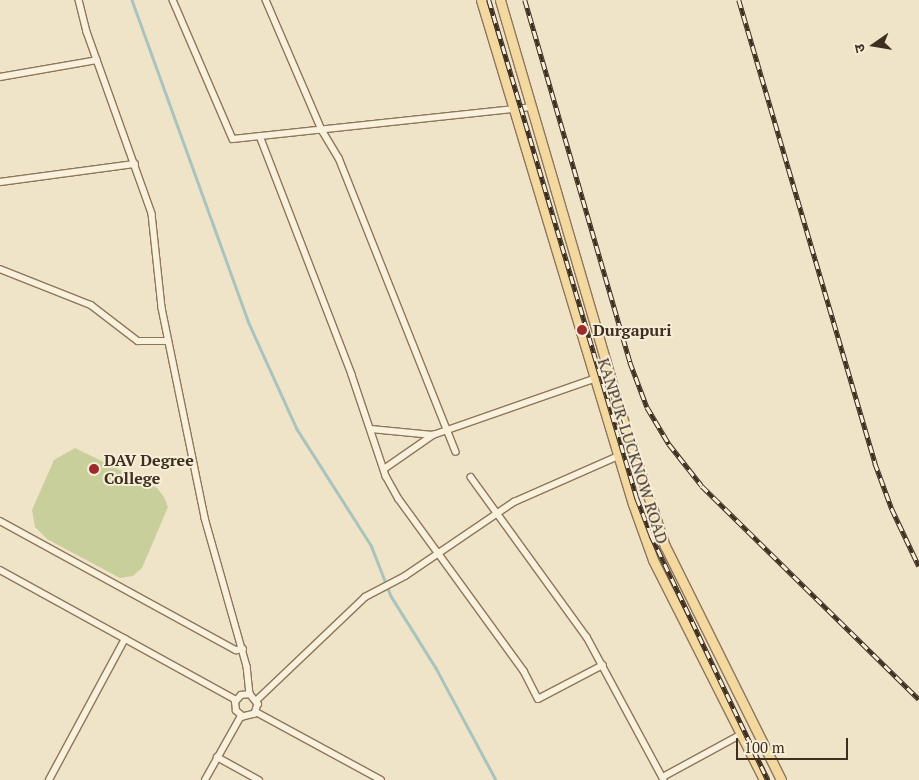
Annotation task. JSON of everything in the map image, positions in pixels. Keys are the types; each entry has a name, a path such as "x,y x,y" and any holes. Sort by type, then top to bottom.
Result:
{"main road":[{"name":"KANPUR-LUCKNOW ROAD","path":"481,0 617,455 653,560 764,780"},
{"name":"KANPUR-LUCKNOW ROAD","path":"500,0 622,417 635,449 665,546 781,780"}],"street":[{"path":"79,0 97,60 152,214 168,341 205,518 243,648 250,694 257,700"},
{"path":"173,0 233,139 530,107"},
{"path":"266,0 322,130 339,158 456,452"},
{"path":"0,77 97,60"},
{"path":"260,136 371,429 384,469 399,499 524,671 538,699 603,666"},
{"path":"0,182 135,164"},
{"path":"0,269 91,305 138,341 168,341"},
{"path":"384,469 432,435 594,379"},
{"path":"371,429 432,435"},
{"path":"241,716 252,716 256,712 257,700 374,591 394,581 498,512 617,455 635,449"},
{"path":"471,477 587,637 664,779 740,735"},
{"path":"0,521 236,650 243,648"},
{"path":"0,570 236,700"},
{"path":"49,780 125,639"},
{"path":"241,716 234,707 236,700 241,695 250,694"},
{"path":"256,712 382,780"},
{"path":"205,780 241,716"},
{"path":"217,758 259,780"}],"green space":[{"path":"75,448 157,488 164,497 168,507 142,568 133,576 120,578 47,539 35,527 32,510 54,460"}],"waterway":[{"path":"132,0 248,321 297,429 371,545 391,596 436,668 496,780"}],"railway":[{"path":"489,0 637,498 651,535 768,780"},
{"path":"525,0 630,362 647,407 669,444 702,486 919,699"},
{"path":"739,0 875,463 892,509 919,566"}],"place":[{"name":"Durgapuri","path":"582,330"},
{"name":"DAV Degree College","path":"94,469"}]}
